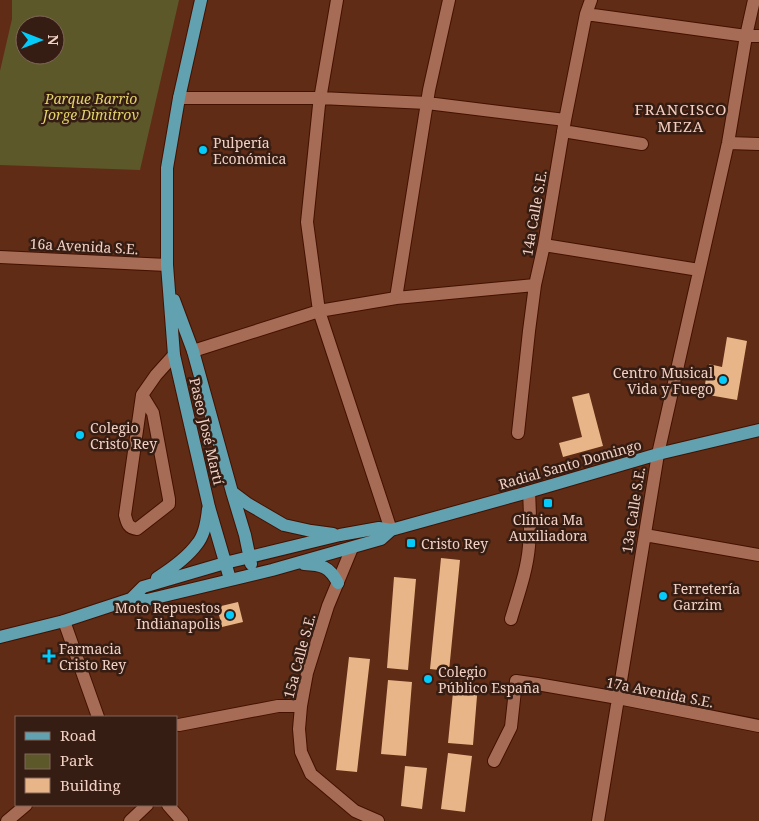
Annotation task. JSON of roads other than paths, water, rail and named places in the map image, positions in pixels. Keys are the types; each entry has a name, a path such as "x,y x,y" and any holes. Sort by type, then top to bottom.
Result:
{"main road":[{"name":"Paseo José Martí","path":"201,0 167,168 168,286 174,355 208,507 230,579"},
{"name":"Paseo José Martí","path":"168,286 193,351 254,573"},
{"name":"Radial Santo Domingo","path":"0,637 64,621 131,599 147,600 272,570 380,539 391,530 658,454 759,430"},
{"path":"232,492 248,504 284,525 340,535"},
{"path":"144,586 175,567 198,543 206,521 208,507"},
{"name":"Radial Santo Domingo","path":"131,599 144,586 225,562 340,535 379,528 391,530"},
{"path":"296,563 328,568 338,583"}],"street":[{"path":"337,0 320,98 307,222 319,310 391,530"},
{"path":"396,298 427,103 449,0"},
{"name":"14a Calle S.E.","path":"518,433 535,285 586,14 591,0"},
{"name":"13a Calle S.E.","path":"598,821 658,454 728,143 754,0"},
{"path":"586,14 746,36 759,36"},
{"path":"180,98 320,98 427,103 564,126 642,144"},
{"path":"728,143 759,144"},
{"path":"544,245 699,270"},
{"name":"16a Avenida S.E.","path":"0,257 167,265"},
{"path":"193,351 319,310 396,298 535,285"},
{"path":"142,395 153,412 169,504 136,529 128,525 125,515 142,395 156,375 174,355"},
{"path":"511,619 525,570 529,546 529,492"},
{"path":"645,535 759,556"},
{"name":"15a Calle S.E.","path":"352,548 328,606 307,673 298,730 301,752 311,774 355,811 378,821"},
{"path":"64,621 98,716"},
{"name":"17a Avenida S.E.","path":"494,761 511,728 516,681 618,698 759,726"},
{"path":"179,725 278,706 301,706"},
{"path":"7,821 25,806"},
{"path":"130,821 146,806"},
{"path":"169,806 182,821"}],"place":[{"name":"Pulpería Económica","path":"203,150"},
{"name":"Centro Musical Vida y Fuego","path":"723,380"},
{"name":"Colegio Cristo Rey","path":"80,435"},
{"name":"Clínica Ma Auxiliadora","path":"548,503"},
{"name":"Cristo Rey","path":"411,543"},
{"name":"Ferretería Garzim","path":"663,596"},
{"name":"Moto Repuestos Indianapolis","path":"230,615"},
{"name":"Farmacia Cristo Rey","path":"49,656"},
{"name":"Colegio Público España","path":"428,679"}],"district":[{"name":"FRANCISCO MEZA","path":"681,118"}],"park label":[{"name":"Parque Barrio Jorge Dimitrov","path":"91,106"}]}
